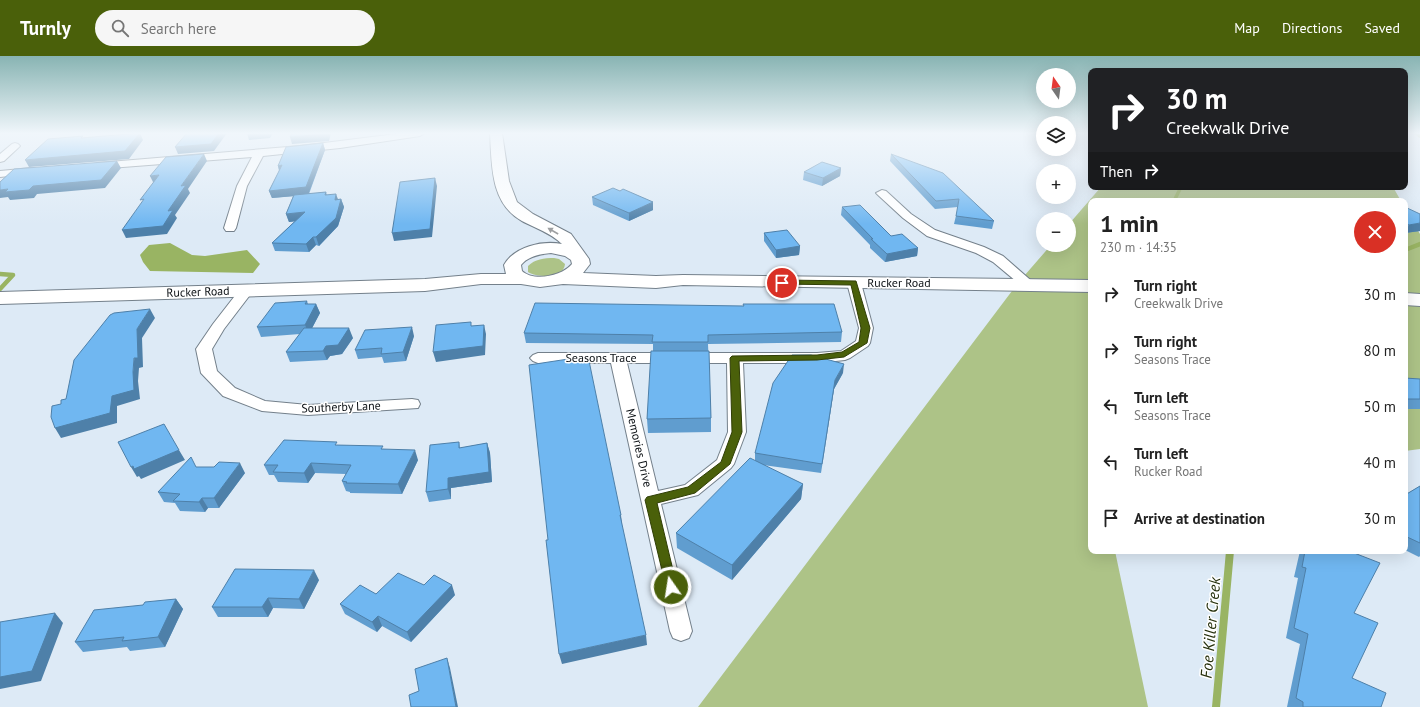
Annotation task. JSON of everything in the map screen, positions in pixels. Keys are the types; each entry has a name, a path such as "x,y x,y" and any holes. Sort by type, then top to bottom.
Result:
{"main road":[{"path":"500,163 505,195 511,205 523,215 566,238 574,247 580,266 576,271 561,278"},
{"path":"523,215 534,235 534,242 525,254 515,260 512,266 513,271 517,276 523,279"},
{"name":"Rucker Road","path":"395,284 462,274 501,265 525,254 551,248 562,249 596,267 683,280 1088,286"},
{"name":"Rucker Road","path":"0,298 246,291 395,284 425,285 481,279 523,279 546,282 561,278 656,282 683,280"},
{"path":"1408,299 1420,300"}],"street":[{"path":"87,166 119,163"},
{"path":"230,228 242,186 254,163"},
{"path":"0,174 40,170"},
{"path":"882,193 907,216 931,233 980,250 998,259 1028,284"},
{"name":"Seasons Trace","path":"538,358 817,358 844,355 863,343 866,328 854,283"},
{"name":"Southerby Lane","path":"246,291 218,326 204,349 209,374 229,392 262,406 308,410 412,404"},
{"name":"Memories Drive","path":"618,358 681,631"},
{"path":"651,500 691,490 725,464 737,432 735,358"}],"shaded area":[{"path":"1098,190 1395,190 1399,198 1091,198"},
{"path":"1088,202 1088,554 1116,554 1148,707 698,707 1018,283 1045,252 1076,252 1076,216"},
{"path":"1408,214 1420,234 1420,449 1408,451"},
{"path":"170,243 192,255 205,256 247,250 260,264 253,273 150,271 140,255 149,245"},
{"path":"554,258 559,259 565,264 564,269 555,275 544,276 528,272 528,266 537,260"}],"building":[{"path":"86,163 115,163 101,180 33,186 29,190 5,192 8,189 0,190 0,182 14,169"},
{"path":"161,163 197,163 181,186 186,185 168,211 173,210 163,226 122,230 144,199 140,200 159,175 150,176"},
{"path":"279,163 315,163 306,187 269,191 282,165 278,166"},
{"path":"820,163 826,163 841,168 823,178 804,172"},
{"path":"900,163 917,163 943,173 994,221 956,216 959,199 936,201"},
{"path":"435,178 430,229 392,233 400,182"},
{"path":"613,188 620,191 623,189 653,202 629,213 592,197"},
{"path":"326,192 325,195 336,194 335,200 341,199 336,218 316,237 313,237 306,244 272,243 305,212 286,214 294,195"},
{"path":"860,205 891,236 902,234 918,248 887,254 842,207"},
{"path":"1408,208 1420,214 1420,223 1409,225"},
{"path":"787,230 800,246 776,250 764,233"},
{"path":"307,301 305,304 316,304 305,325 257,327 275,303"},
{"path":"535,303 744,306 743,304 834,304 842,332 708,335 708,342 652,342 653,335 524,333"},
{"path":"150,309 137,329 138,358 134,358 134,390 112,396 110,413 55,428 51,417 52,406 61,404 61,400 66,399 74,360 110,315 114,313"},
{"path":"471,322 471,326 484,325 483,346 433,352 436,325"},
{"path":"412,327 403,352 381,354 382,348 355,350 365,330"},
{"path":"304,328 349,328 338,345 326,346 323,351 286,352"},
{"path":"651,351 709,351 711,418 647,419"},
{"path":"792,355 811,355 844,364 835,380 822,464 755,453 773,383"},
{"path":"588,356 646,635 559,654 529,365"},
{"path":"1408,378 1420,379 1420,399 1408,399"},
{"path":"164,424 179,450 134,469 133,466 131,467 118,442"},
{"path":"284,440 337,442 335,445 383,446 381,449 415,450 398,484 346,483 347,482 342,481 351,465 311,463 304,473 273,472 278,465 264,465"},
{"path":"459,442 459,448 487,443 489,472 448,478 448,489 426,492 430,445"},
{"path":"191,457 196,467 214,467 219,462 240,463 214,498 202,498 199,502 173,501 180,494 158,492"},
{"path":"750,458 803,484 732,565 676,533"},
{"path":"1420,486 1420,543 1408,537 1408,493"},
{"path":"1304,554 1357,554 1380,563 1354,613 1378,623 1352,678 1386,693 1381,707 1303,707 1303,702 1296,698 1308,634 1294,628 1306,568 1302,567"},
{"path":"235,569 314,570 299,599 268,598 262,607 212,607"},
{"path":"398,573 424,585 434,575 452,585 407,632 378,616 372,622 340,604 360,585 376,594"},
{"path":"176,599 158,637 122,641 124,637 75,642 94,610 143,605 145,602"},
{"path":"55,613 32,671 0,677 0,622"},
{"path":"447,658 456,707 411,707 409,695 419,691 415,669"}],"waterway":[{"path":"1176,198 1180,190"},
{"name":"Foe Killer Creek","path":"1408,249 1420,244"},
{"path":"0,274 13,275 0,289"},
{"name":"Foe Killer Creek","path":"1216,707 1230,554"}],"route":[{"path":"671,587 651,500 691,490 725,464 737,432 735,358 817,358 844,355 863,343 866,328 854,283 782,283"}]}
